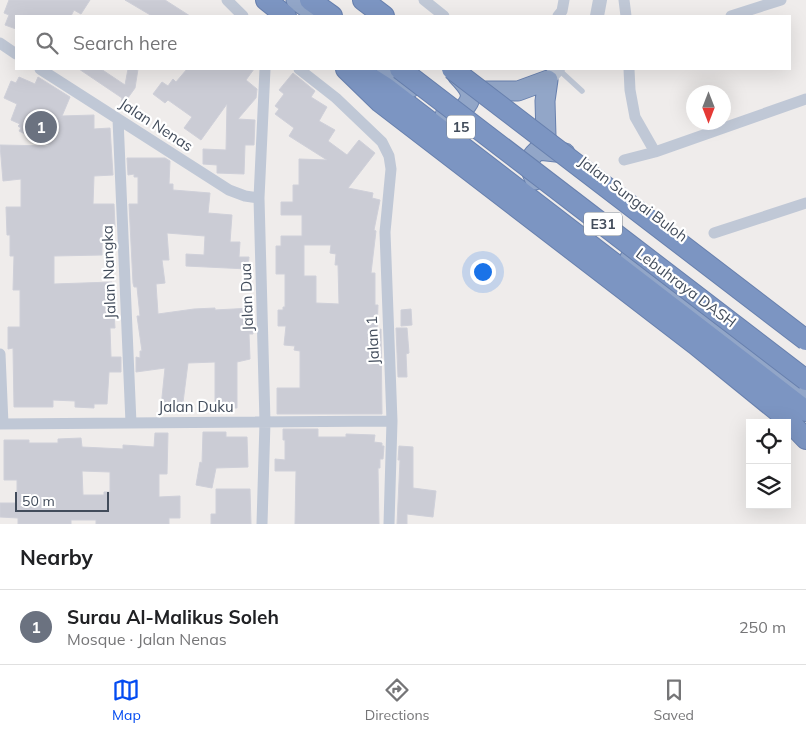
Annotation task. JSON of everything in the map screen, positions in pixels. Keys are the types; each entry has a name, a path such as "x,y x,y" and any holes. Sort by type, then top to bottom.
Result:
{"highway":[{"path":"266,0 285,15"},
{"path":"296,0 317,15"},
{"path":"310,0 331,15"},
{"path":"364,0 385,15"},
{"path":"347,70 380,102 695,344 786,417 806,439"},
{"path":"358,70 386,88 806,411"},
{"name":"15","path":"387,70 806,394"},
{"name":"Lebuhraya DASH","path":"401,70 806,380"},
{"path":"445,114 456,116 465,108 471,98 470,89 453,70"},
{"name":"Lebuhraya DASH","path":"453,70 806,340"},
{"name":"Jalan Sungai Buloh","path":"458,70 546,136 634,197 806,335"},
{"path":"486,91 518,91 555,73"},
{"path":"546,136 545,101 555,73"},
{"path":"537,186 528,163 538,150 572,154"}],"street":[{"path":"227,0 241,15"},
{"path":"424,0 443,15"},
{"path":"597,15 600,0"},
{"path":"624,0 626,15"},
{"path":"734,15 781,0"},
{"path":"559,15 562,11 564,1"},
{"path":"0,43 15,53"},
{"name":"Jalan Nenas","path":"42,70 230,190 245,196 259,198"},
{"name":"Jalan Dua","path":"262,524 265,422 259,198 265,70"},
{"name":"Jalan 1","path":"300,70 336,98 382,142 389,156 391,169 385,232 392,421 389,524"},
{"path":"629,70 630,90 635,117 655,152"},
{"path":"624,160 655,152 806,99"},
{"name":"Jalan Nangka","path":"118,119 131,423"},
{"path":"714,233 806,203"},
{"path":"0,354 2,424"},
{"name":"Jalan Duku","path":"2,424 392,421"}],"lane":[{"path":"555,73 582,91"}],"building":[{"path":"9,0 90,0 81,14 74,10 72,15 15,15 15,29 5,25 9,15 4,13"},
{"path":"125,0 165,0 188,15 150,15"},
{"path":"80,70 102,70 125,85 128,70 138,70 135,88 120,109 122,98"},
{"path":"186,70 253,70 246,80 257,89 256,98 238,119 255,120 254,145 245,145 244,174 217,173 217,165 203,164 203,149 226,150 227,104 201,140 184,128 192,117 168,100 165,103 153,94 162,82 168,86 173,79 176,82"},
{"path":"293,73 315,91 311,97 327,107 319,121 335,130 328,141 347,155 359,140 375,153 348,188 373,193 372,198 380,200 374,230 376,231 371,273 375,273 375,305 378,305 377,330 381,329 382,414 277,414 277,388 300,388 300,351 294,350 295,346 284,345 286,326 278,326 278,310 283,310 283,307 285,307 285,274 276,274 276,246 281,246 281,236 302,236 302,215 281,215 281,202 293,202 293,185 299,185 299,159 327,160 289,136 294,128 275,114 279,109 275,106 284,94 279,90","holes":["304,245 331,245 330,253 336,254 335,265 338,265 339,304 316,303 316,276 304,276"]},
{"path":"19,77 35,84 38,77 70,97 62,116 94,115 94,129 110,128 113,175 94,176 93,204 114,204 115,227 102,227 102,255 54,256 54,284 112,282 115,328 110,328 111,357 121,357 121,372 109,372 107,404 94,404 94,408 75,407 75,401 53,400 53,407 14,407 13,348 8,349 8,327 20,327 20,290 13,290 14,256 10,256 10,235 7,235 6,207 21,207 21,179 3,181 0,145 50,146 19,131 21,128 18,126 20,124 11,120 17,104 4,98 11,81 16,83"},
{"path":"127,158 165,158 170,161 169,184 173,184 173,190 210,193 208,213 232,215 230,242 240,242 239,257 249,257 248,269 186,266 186,254 204,255 205,236 167,233 169,260 162,260 165,283 156,284 158,314 194,309 252,308 253,334 249,334 250,359 237,362 237,408 215,408 215,362 188,363 182,410 161,407 165,368 136,372 136,357 140,358 140,351 142,351 137,316 140,316 137,287 134,287 133,283 129,204 138,204 138,177 134,177 134,174 128,175"},
{"path":"411,309 412,325 401,326 401,310"},
{"path":"396,328 407,328 409,353 406,354 407,377 398,377"},
{"path":"283,429 318,429 318,437 346,437 346,434 375,435 374,442 382,443 382,446 384,446 383,459 380,459 380,468 378,468 379,524 295,524 296,471 275,471 275,459 285,460"},
{"path":"203,432 226,432 226,437 247,437 248,467 216,468 212,488 196,485 200,462 202,463"},
{"path":"155,433 168,433 167,474 159,474 159,497 180,496 180,518 169,518 169,524 96,524 96,520 71,520 71,524 18,524 18,518 0,517 0,503 17,503 17,480 4,480 4,440 29,440 29,443 58,443 58,439 81,438 82,447 123,449 123,445 154,447","holes":["82,471 110,472 110,492 104,492 104,495 83,495"]},
{"path":"399,446 413,447 413,488 436,491 433,517 407,514 407,524 397,524"},
{"path":"216,489 250,489 251,524 211,524 211,514 216,514"}],"place":[{"name":"Surau Al-Malikus Soleh","path":"41,127"}]}
